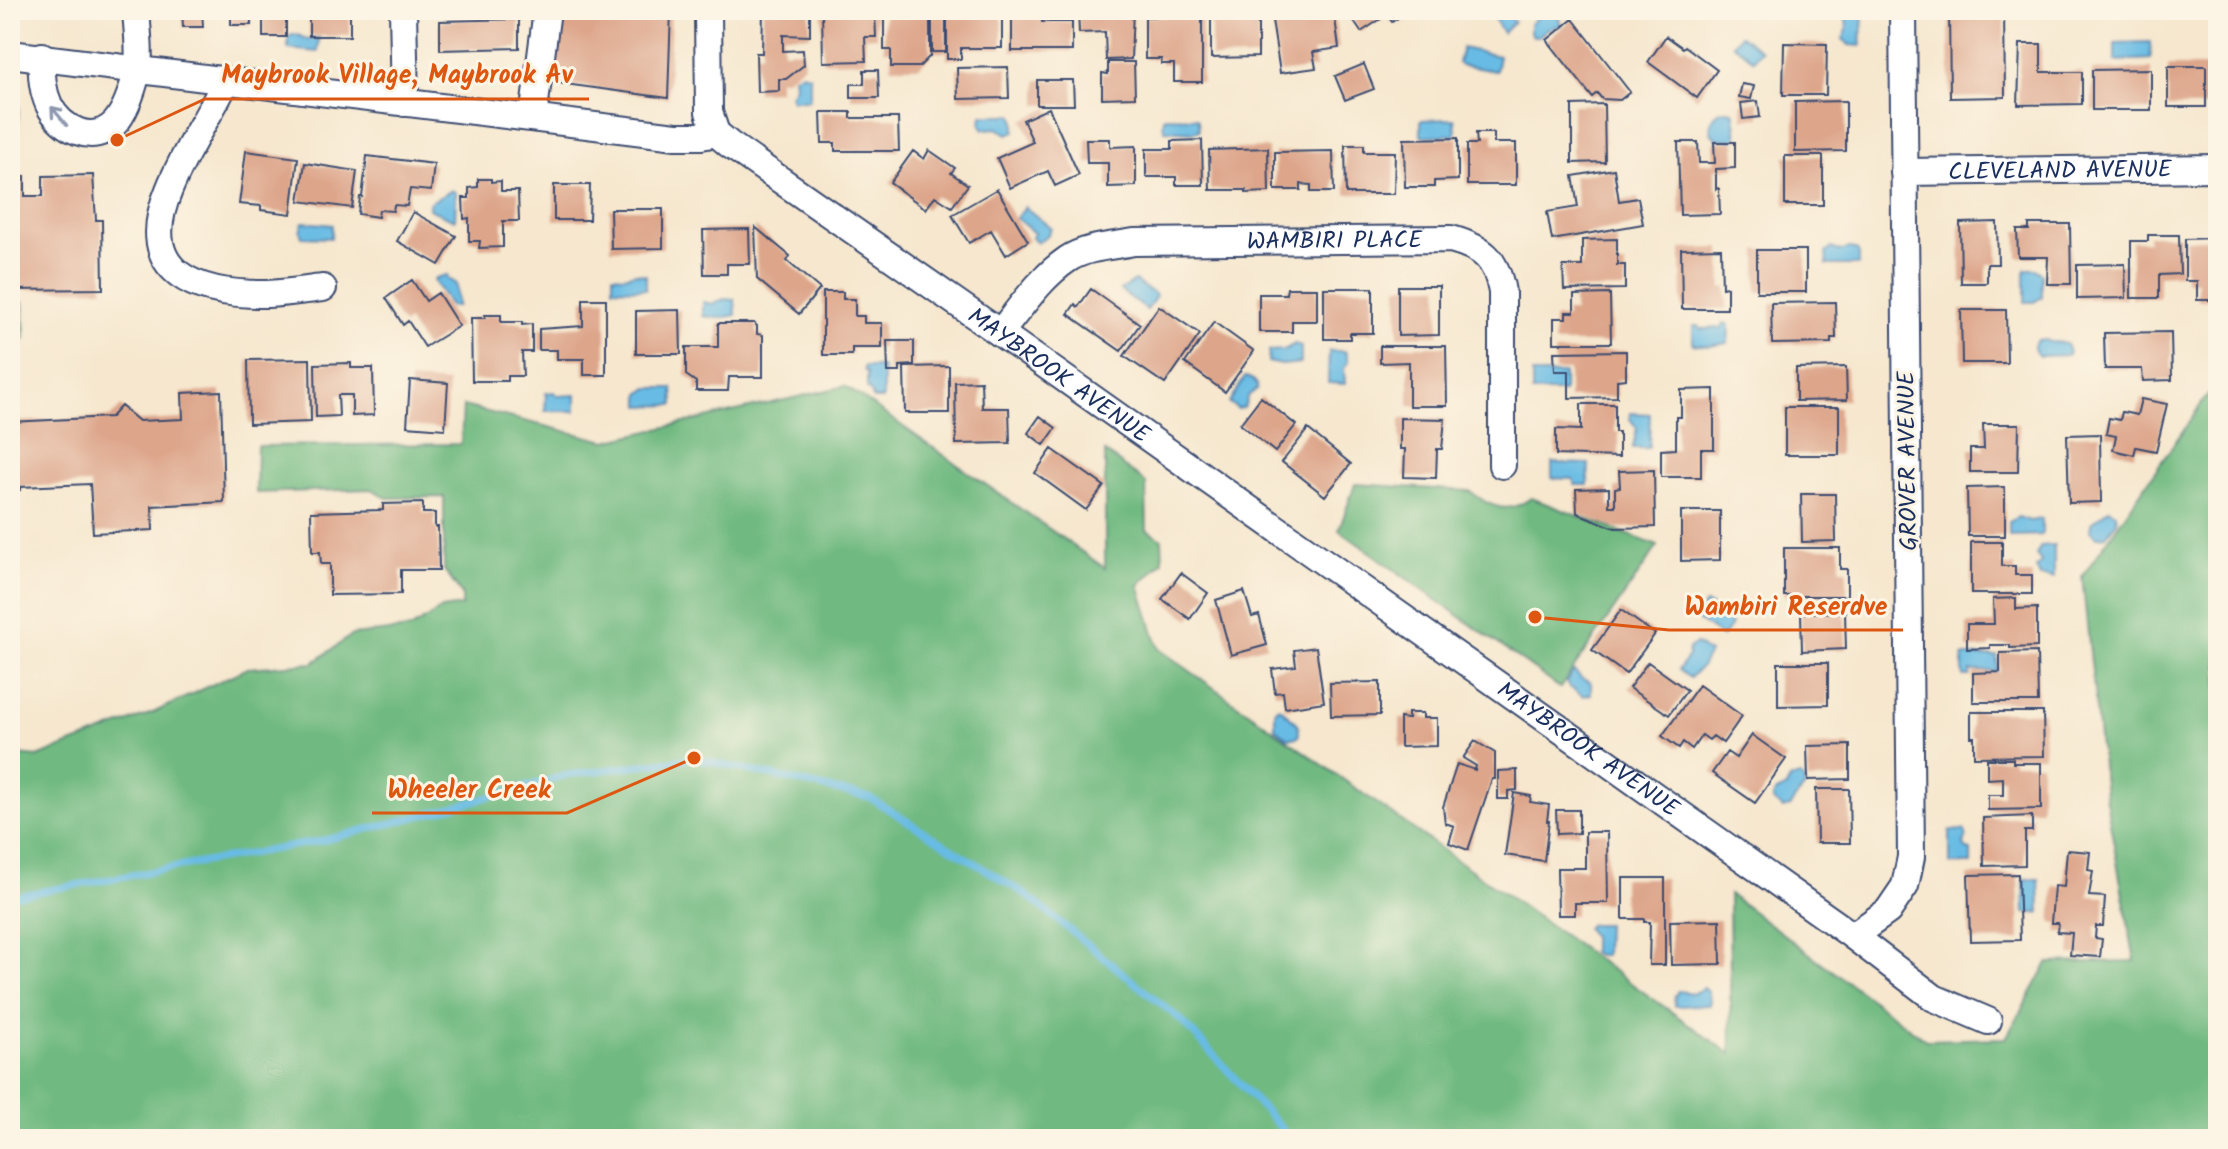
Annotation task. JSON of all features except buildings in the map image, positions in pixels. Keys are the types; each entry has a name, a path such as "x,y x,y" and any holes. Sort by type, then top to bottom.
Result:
{"street":[{"path":"42,56 41,71 50,106 65,126 79,133 104,131 114,124 123,111 138,70 136,10"},
{"path":"403,10 405,103"},
{"path":"533,118 547,10"},
{"path":"10,54 676,136 701,136 716,133 708,97 708,10"},
{"name":"GROVER AVENUE","path":"1853,936 1888,911 1905,886 1911,857 1903,10"},
{"path":"226,81 168,192 158,235 164,257 181,276 214,290 268,294 323,288"},
{"name":"MAYBROOK AVENUE","path":"716,133 1853,936 1934,998 1988,1021"},
{"name":"CLEVELAND AVENUE","path":"1904,172 2218,168"},
{"name":"WAMBIRI PLACE","path":"1000,333 1029,297 1069,258 1099,248 1134,242 1451,239 1472,245 1486,255 1498,274 1502,292 1502,465"}],"green space":[{"path":"10,93 19,105 16,158 10,158"},
{"path":"10,302 23,302 25,339 10,349"},
{"path":"845,386 1105,568 1105,452 1146,483 1147,530 1162,539 1163,561 1139,585 1159,649 1731,1054 1729,894 1926,1040 2006,1038 2048,963 2135,961 2105,795 2082,577 2209,393 2218,391 2218,1139 10,1139 10,754 37,757 155,712 247,668 313,663 352,635 410,629 442,609 462,606 462,595 444,570 444,497 387,498 372,489 256,493 257,446 461,444 463,406 606,441"},
{"path":"1355,484 1470,491 1485,502 1507,508 1531,498 1658,546 1560,688 1339,530"}],"water":[{"path":"1489,10 1504,10 1514,22 1503,33"},
{"path":"1849,13 1863,14 1861,46 1849,45 1843,39"},
{"path":"1558,15 1561,25 1533,36 1530,24 1539,16"},
{"path":"292,35 308,40 319,38 318,52 288,49 288,38"},
{"path":"1740,35 1761,50 1754,60 1733,44"},
{"path":"2150,42 2151,59 2115,61 2115,43"},
{"path":"1462,48 1499,56 1496,71 1458,63"},
{"path":"803,73 810,76 810,98 792,100 790,95 795,86 794,76"},
{"path":"1725,110 1734,114 1737,137 1733,140 1717,139 1711,133 1713,118"},
{"path":"982,115 1013,115 1015,131 1008,134 997,128 984,129 981,125"},
{"path":"1166,117 1196,118 1199,130 1165,130"},
{"path":"1455,119 1456,135 1421,136 1421,120"},
{"path":"452,190 456,193 455,220 429,209 429,203"},
{"path":"1025,207 1051,228 1047,236 1037,242 1032,238 1034,233 1016,218"},
{"path":"303,222 332,225 331,238 302,237"},
{"path":"1832,248 1841,252 1856,249 1859,265 1827,265 1826,253"},
{"path":"2025,269 2036,269 2042,274 2042,297 2034,302 2025,302"},
{"path":"447,275 456,284 457,306 451,307 434,281"},
{"path":"613,275 646,275 646,289 613,288"},
{"path":"1134,281 1156,296 1147,310 1120,290"},
{"path":"724,299 735,300 736,315 720,318 703,316 703,302 713,304"},
{"path":"1724,323 1729,325 1728,343 1709,346 1693,344 1693,326 1700,329 1722,328"},
{"path":"2038,340 2066,343 2069,353 2039,356 2034,346"},
{"path":"1295,344 1301,347 1301,363 1282,365 1268,362 1269,351 1284,350"},
{"path":"1329,351 1345,351 1348,362 1344,368 1345,384 1328,383"},
{"path":"864,367 883,367 883,399 873,399 867,388"},
{"path":"1532,374 1564,374 1564,392 1532,392"},
{"path":"1245,377 1257,384 1257,389 1248,396 1244,407 1238,409 1229,403"},
{"path":"649,388 673,388 674,405 640,406 640,394"},
{"path":"554,392 557,396 576,395 576,411 545,411 546,393"},
{"path":"1630,413 1650,414 1649,448 1633,448 1637,428 1630,419"},
{"path":"1552,463 1589,464 1588,485 1575,485 1573,479 1552,478"},
{"path":"2109,509 2116,513 2117,521 2105,536 2097,537 2090,531 2091,523"},
{"path":"2018,517 2030,521 2042,519 2042,535 2009,536 2009,522"},
{"path":"2054,545 2054,578 2040,577 2036,568 2041,561 2036,555 2041,546"},
{"path":"1705,604 1712,606 1715,615 1730,622 1722,637 1695,618"},
{"path":"1697,644 1709,653 1690,678 1678,670 1688,656 1689,648"},
{"path":"1963,656 1997,656 1997,671 1970,671 1970,676 1963,676"},
{"path":"1574,671 1591,683 1591,694 1583,696 1568,686 1566,682"},
{"path":"1279,707 1298,725 1298,737 1288,738 1275,728 1275,711"},
{"path":"1800,776 1805,787 1789,807 1783,809 1773,801 1776,792 1786,788 1790,779"},
{"path":"1964,830 1964,845 1971,851 1971,864 1950,864 1950,831"},
{"path":"2024,879 2039,879 2040,913 2025,913"},
{"path":"1590,924 1606,924 1605,955 1592,952 1592,936 1586,928"},
{"path":"1704,988 1709,993 1710,1005 1675,1006 1674,998 1678,991 1694,993"}],"waterway":[{"path":"10,897 321,841 567,775 694,758 870,798 1025,894 1181,1020 1291,1139"}],"place":[{"name":"Maybrook Village, Maybrook Av","path":"117,140"},
{"name":"Wambiri Reserdve","path":"1535,617"},
{"name":"Wheeler Creek","path":"694,758"}]}
